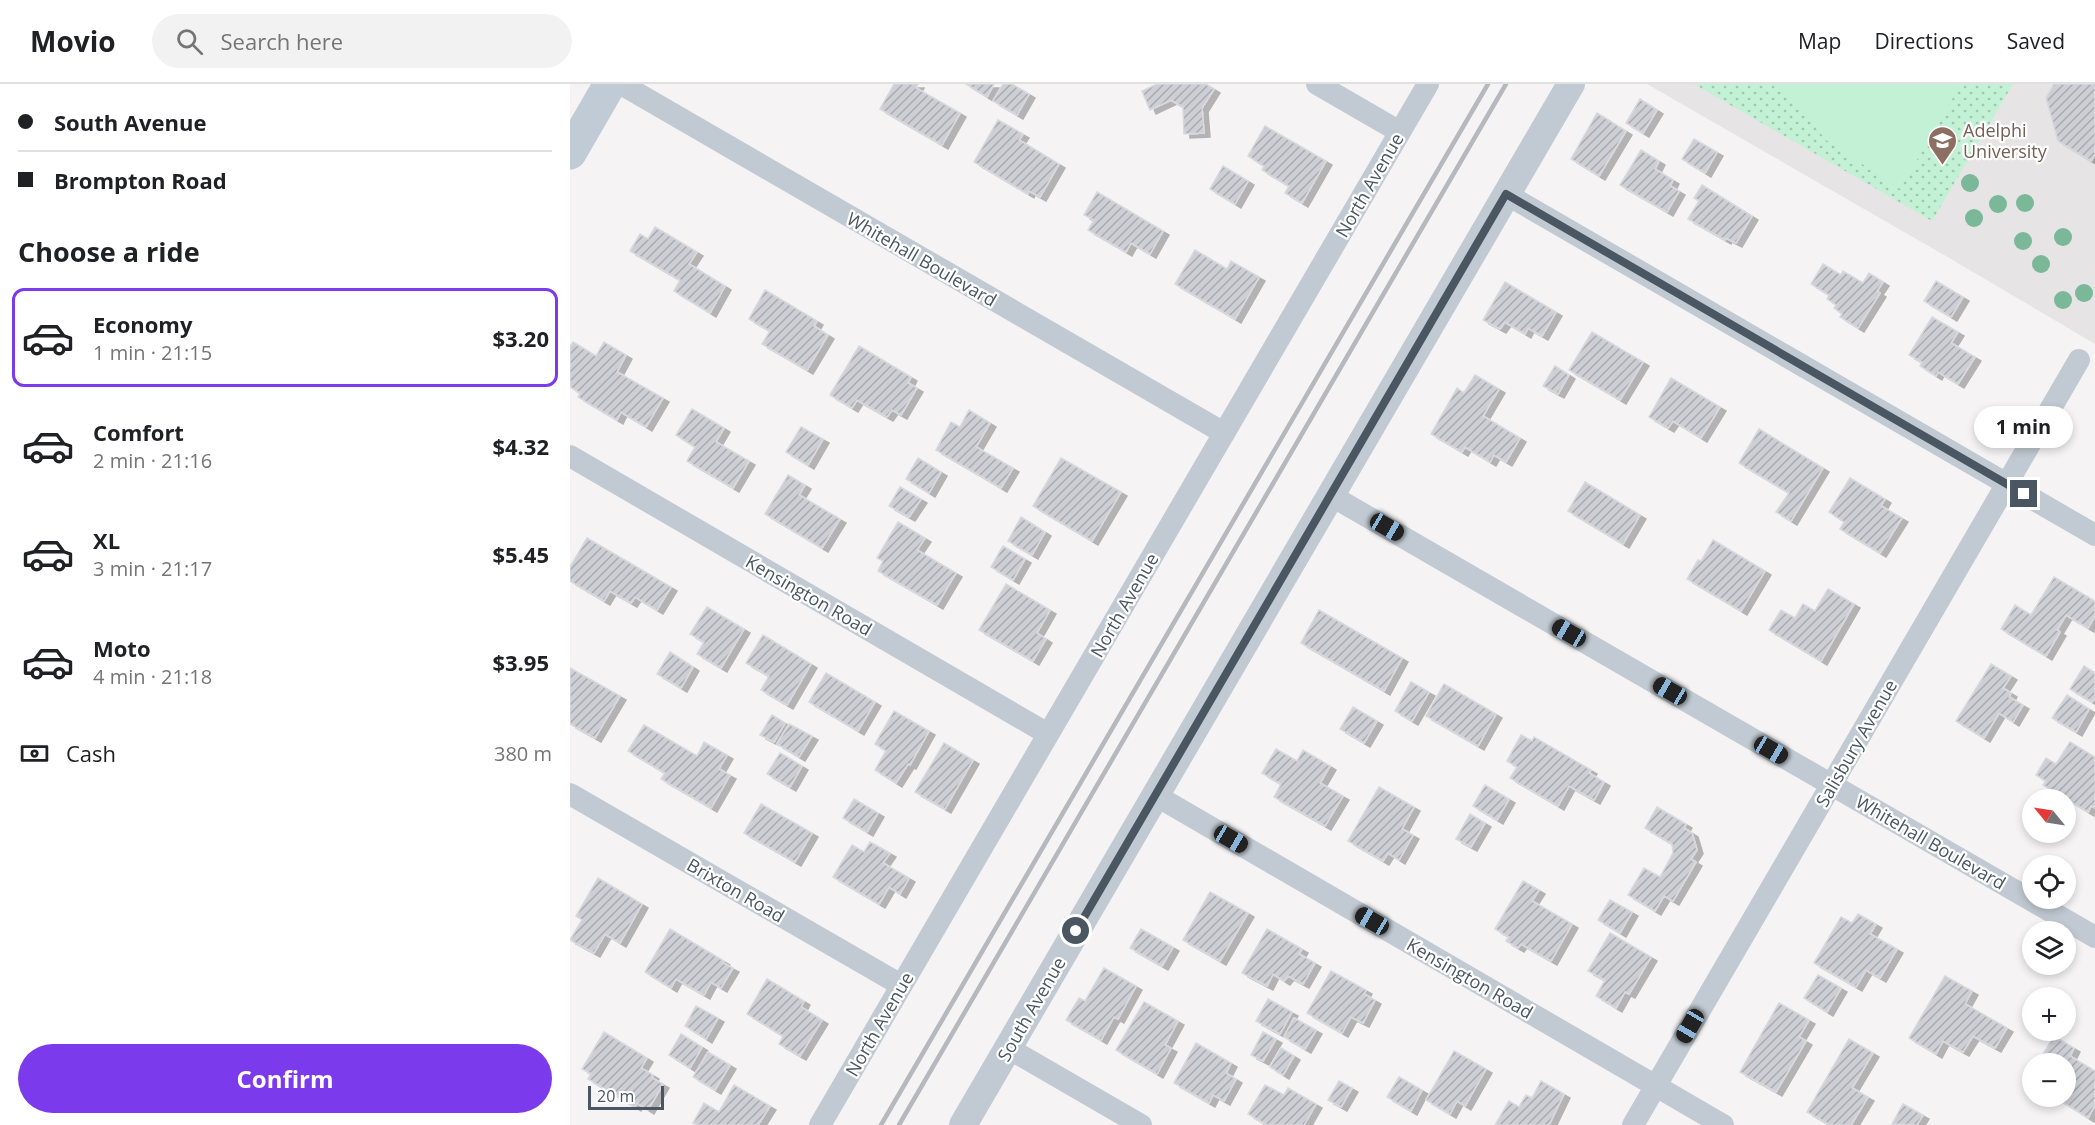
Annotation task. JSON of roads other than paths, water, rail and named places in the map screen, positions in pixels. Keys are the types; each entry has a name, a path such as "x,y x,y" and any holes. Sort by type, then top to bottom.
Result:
{"main road":[{"path":"570,153 610,84"}],"street":[{"name":"Whitehall Boulevard","path":"621,84 1224,433"},
{"path":"1317,84 1400,132"},
{"name":"North Avenue","path":"820,1125 1428,84"},
{"name":"South Avenue","path":"963,1125 1571,84"},
{"path":"1506,194 2095,535"},
{"name":"Salisbury Avenue","path":"1633,1125 2079,360"},
{"name":"Kensington Road","path":"570,456 1048,734"},
{"name":"Whitehall Boulevard","path":"1330,495 2095,937"},
{"name":"Brixton Road","path":"570,794 902,986"},
{"name":"Kensington Road","path":"1155,795 1723,1125"},
{"path":"1008,1048 1142,1125"}],"railway":[{"path":"881,1125 1488,84"},
{"path":"899,1125 1506,84"}],"place":[{"name":"Adelphi University","path":"1942,166"}]}
